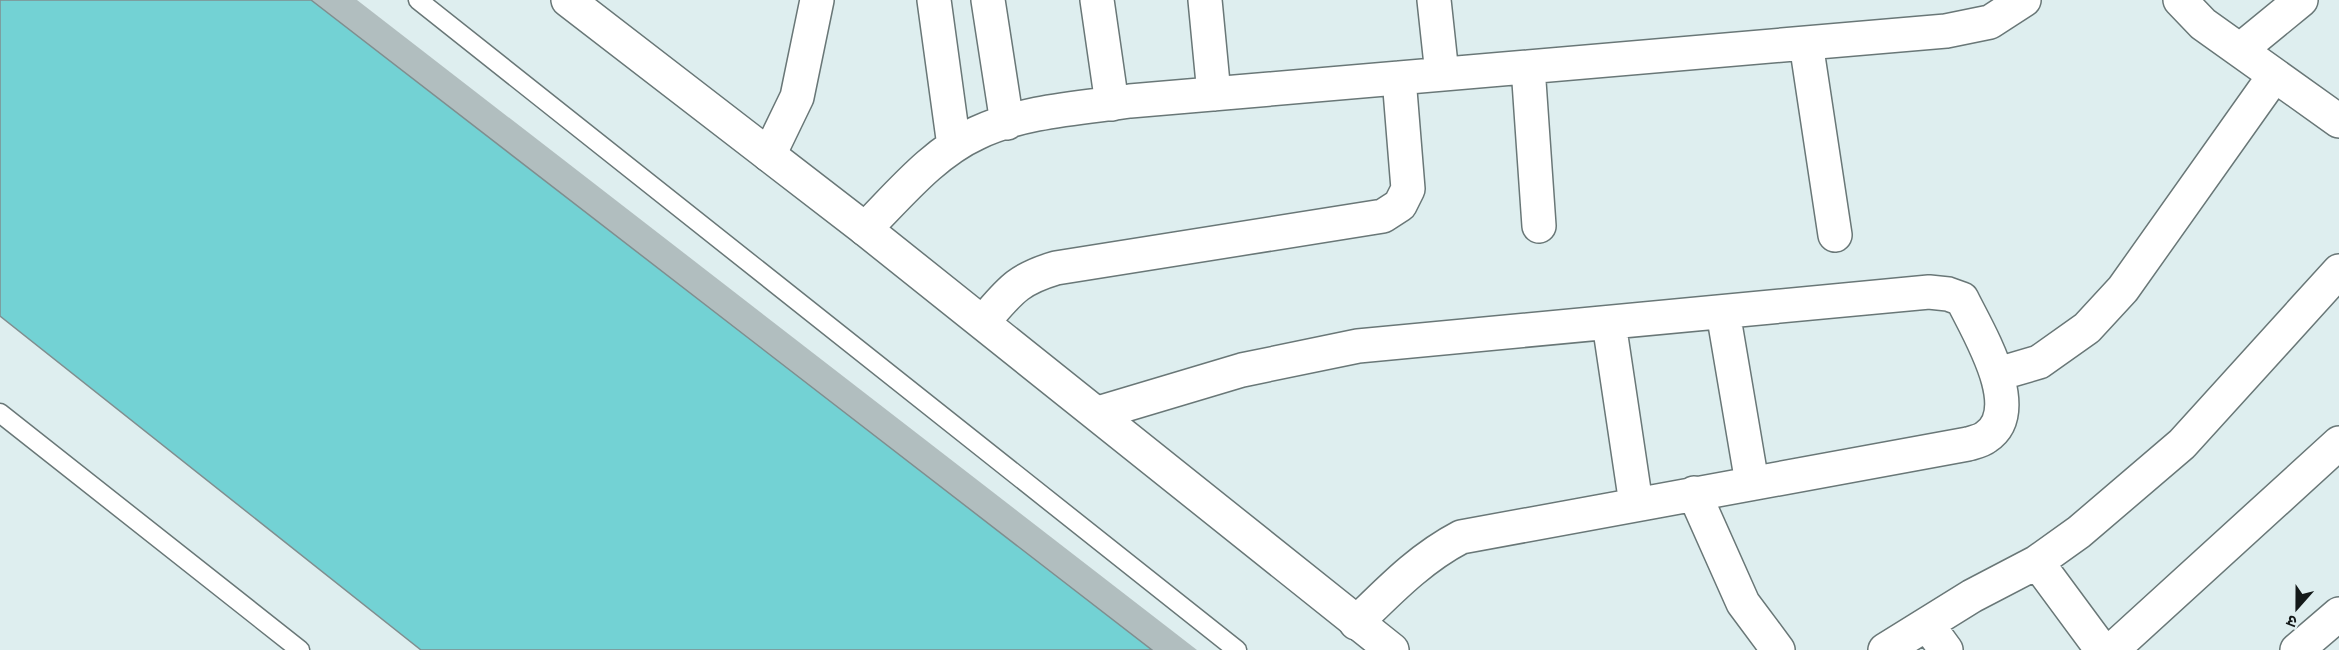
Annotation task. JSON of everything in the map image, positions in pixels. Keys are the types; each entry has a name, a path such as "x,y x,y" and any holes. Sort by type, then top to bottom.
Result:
{"street":[{"path":"568,0 865,229 1392,650"},
{"path":"769,156 797,97 817,0"},
{"path":"934,0 954,146"},
{"path":"988,0 1007,123"},
{"path":"1096,0 1112,104"},
{"path":"1204,0 1214,94"},
{"path":"1434,0 1442,74"},
{"path":"865,229 954,146 978,132 1027,116 1112,104 1214,94 1946,31 1990,22 2024,0"},
{"path":"2180,0 2203,24 2339,121"},
{"path":"2240,50 2301,0"},
{"path":"1806,43 1835,235"},
{"path":"1528,67 1539,226"},
{"path":"1998,374 2039,362 2087,328 2123,289 2274,76"},
{"path":"982,322 1010,291 1028,276 1056,268 1383,216 1400,205 1408,189 1399,78"},
{"path":"1885,650 1972,596 2037,562 2079,532 2182,444 2339,270"},
{"path":"1098,414 1242,370 1359,346 1929,292 1948,294 1962,299 1998,374 2002,402 1998,421 1987,437 1968,444 1461,537 1438,549 1413,568 1356,623"},
{"path":"1723,312 1752,483"},
{"path":"1609,323 1636,504"},
{"path":"2112,650 2339,443"},
{"path":"1694,493 1743,603 1778,650"},
{"path":"2037,562 2102,650"},
{"path":"2297,650 2339,614"},
{"path":"1927,624 1946,650"}],"lane":[{"path":"418,0 1237,650"},
{"path":"0,413 300,650"}],"building":[{"path":"0,0 311,0 1152,650 421,650 0,316"}]}
